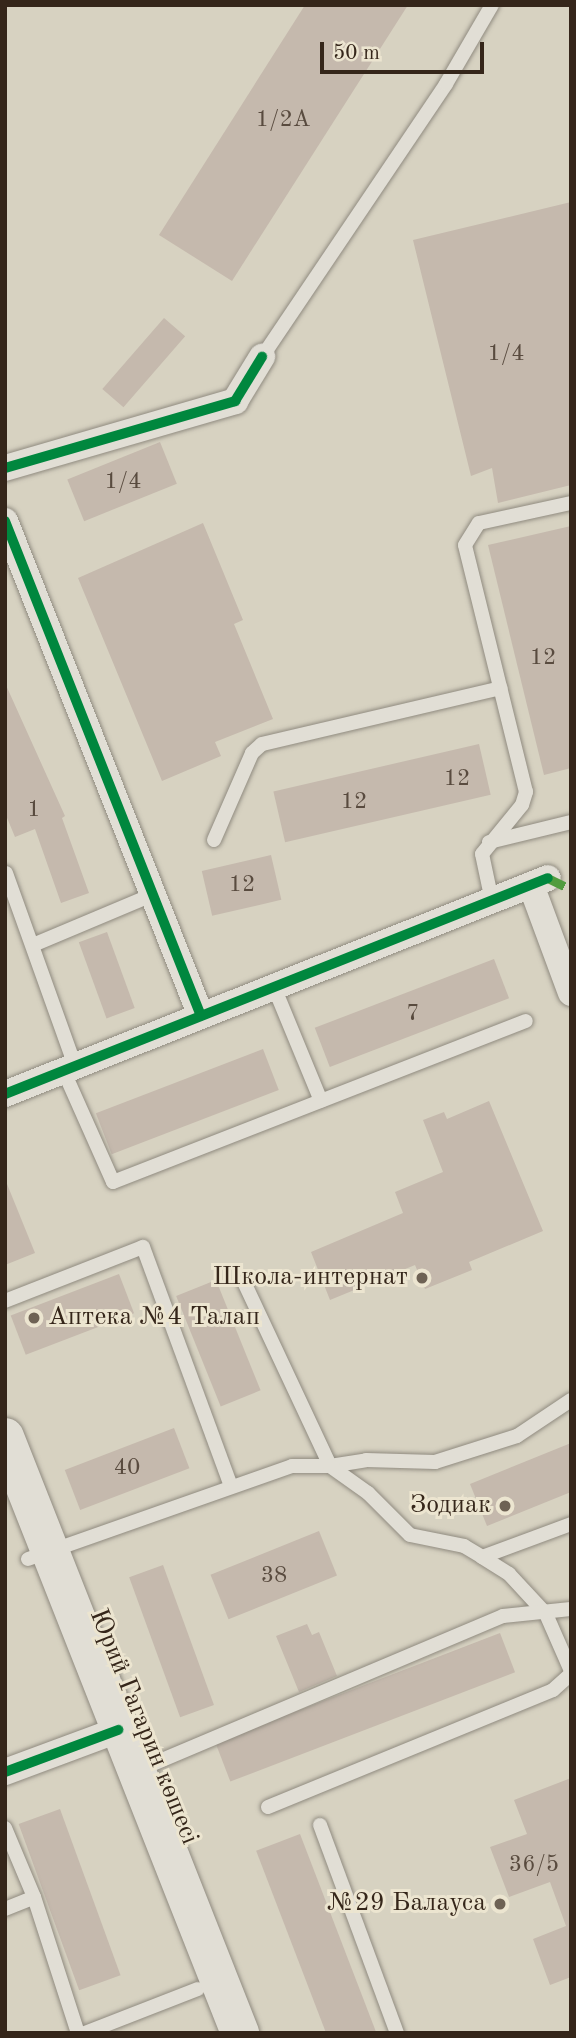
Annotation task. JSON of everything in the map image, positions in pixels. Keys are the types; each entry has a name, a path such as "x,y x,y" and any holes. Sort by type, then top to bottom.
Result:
{"main road":[{"name":"Юрий Гагарин көшесі","path":"5,1437 39,1555 108,1734 214,2033"},
{"name":"Юрий Гагарин көшесі","path":"5,1501 39,1555"},
{"name":"Юрий Гагарин көшесі","path":"108,1734 135,1771 240,2033"}],"street":[{"path":"5,468 235,401 262,357"},
{"path":"5,522 201,1016"},
{"path":"5,1094 70,1071 201,1016 540,882 571,993"},
{"path":"5,1772 108,1734"}],"lane":[{"path":"262,357 446,84 492,5"},
{"path":"492,901 482,864 487,843 522,805 526,792 466,538 479,523 571,503"},
{"path":"214,840 252,753 262,744 501,688"},
{"path":"487,843 571,822"},
{"path":"6,873 33,945 70,1071 113,1182 526,1021"},
{"path":"33,945 152,895"},
{"path":"274,987 321,1101"},
{"path":"5,1301 143,1247 231,1486"},
{"path":"244,1282 330,1466 368,1493 410,1535 464,1546 509,1574 547,1614 571,1673 553,1690 268,1807"},
{"path":"39,1555 292,1466 330,1466 366,1460 435,1462 517,1436 571,1400"},
{"path":"482,1557 571,1524"},
{"path":"135,1771 503,1615 547,1614 571,1609"},
{"path":"320,1825 397,2033"},
{"path":"5,1828 34,1897 78,2033"},
{"path":"5,1909 34,1897"},
{"path":"85,2033 198,1990"}],"building":[{"path":"305,5 408,5 232,281 159,235"},
{"path":"571,202 571,485 498,503 492,468 471,476 413,240"},
{"path":"164,318 185,336 123,407 102,389"},
{"path":"160,442 177,484 84,521 67,479"},
{"path":"203,523 243,620 234,624 273,719 215,742 221,756 162,781 78,578"},
{"path":"571,526 571,768 544,775 488,545"},
{"path":"5,683 65,816 62,818 89,893 61,903 35,829 15,837 5,813"},
{"path":"479,744 491,795 285,842 273,791"},
{"path":"271,855 281,900 212,916 202,871"},
{"path":"107,932 135,1008 107,1018 79,942"},
{"path":"494,959 509,998 330,1067 315,1028"},
{"path":"263,1049 279,1090 112,1154 96,1113"},
{"path":"489,1101 543,1231 469,1262 472,1270 425,1289 415,1265 330,1300 311,1252 403,1213 395,1192 443,1172 423,1120 444,1112 447,1119"},
{"path":"5,1179 35,1253 5,1265"},
{"path":"119,1274 134,1313 26,1355 11,1316"},
{"path":"216,1280 261,1390 221,1406 176,1296"},
{"path":"174,1428 189,1468 80,1510 65,1470"},
{"path":"571,1443 571,1492 487,1526 470,1484"},
{"path":"319,1531 337,1576 229,1619 211,1575"},
{"path":"163,1565 214,1705 180,1717 129,1577"},
{"path":"307,1624 312,1635 319,1632 337,1676 299,1692 276,1636"},
{"path":"500,1633 515,1672 230,1782 215,1742"},
{"name":"№29 Балауса","path":"571,1778 571,1977 550,1985 533,1939 566,1926 550,1882 509,1897 490,1847 527,1834 514,1800"},
{"path":"60,1809 121,1975 79,1990 19,1824"},
{"path":"300,1834 376,2033 326,2033 256,1851"}],"marked path":[{"path":"548,878 571,889"}],"cycle path":[{"path":"5,468 235,401 262,357"},
{"path":"5,521 201,1016"},
{"path":"5,1094 548,878"},
{"path":"5,1772 118,1730"}],"place":[{"name":"Школа-интернат","path":"422,1278"},
{"name":"Аптека №4 Талап","path":"34,1318"},
{"name":"Зодиак","path":"505,1506"},
{"name":"№29 Балауса","path":"500,1904"}]}
